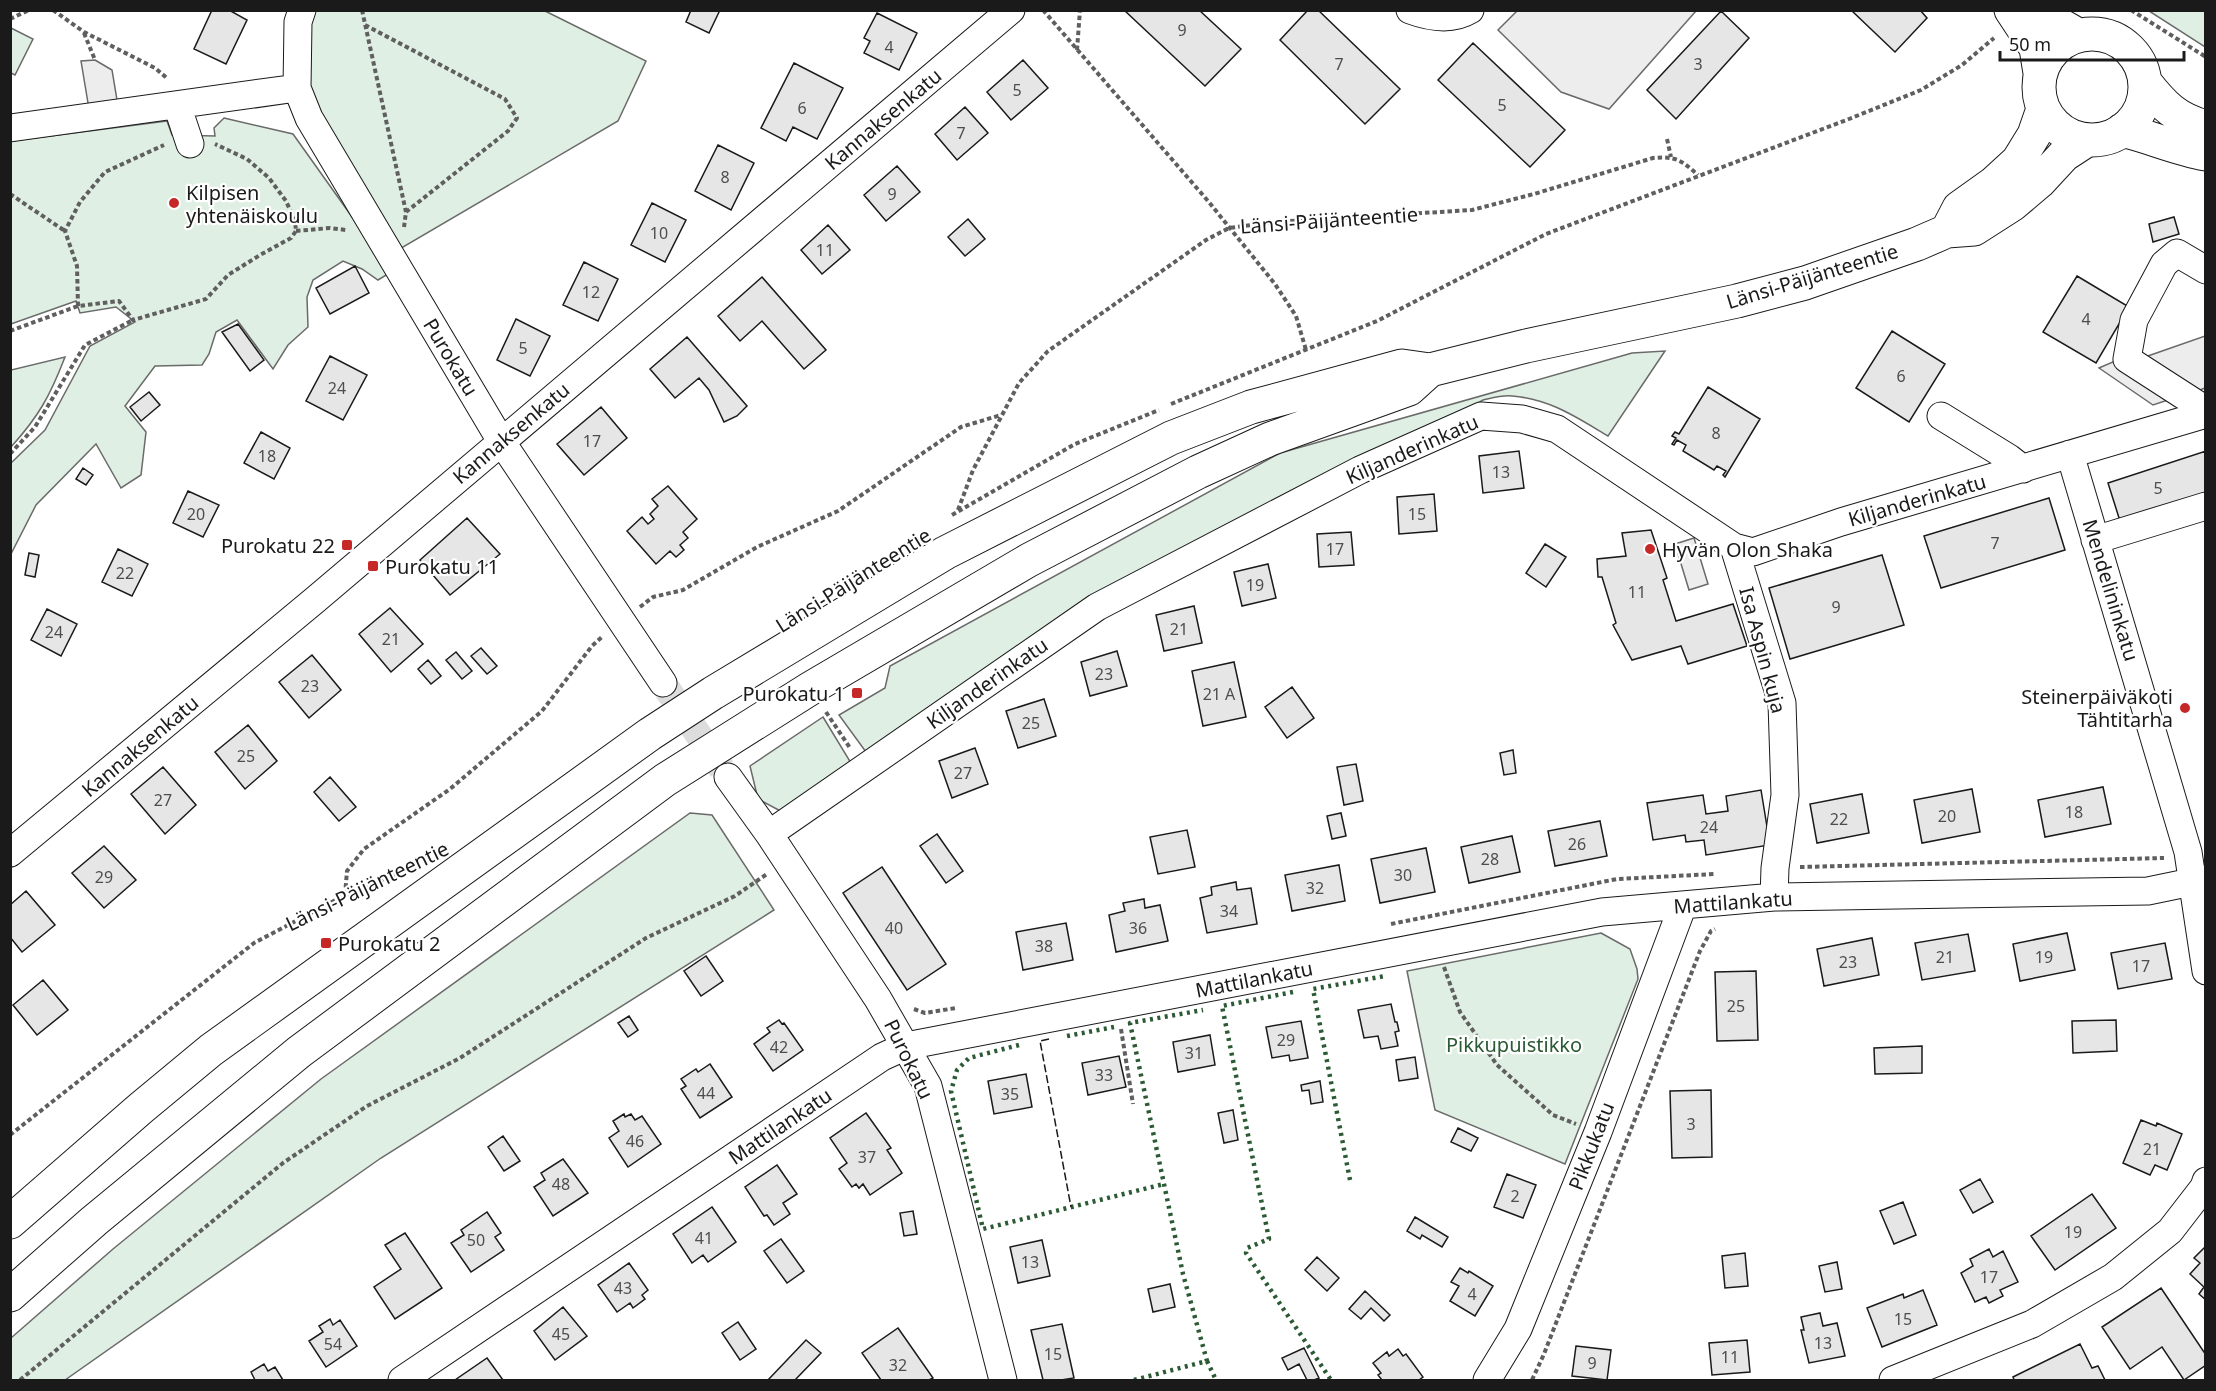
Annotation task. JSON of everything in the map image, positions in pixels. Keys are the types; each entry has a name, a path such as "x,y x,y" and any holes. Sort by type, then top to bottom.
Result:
{"main road":[{"path":"2011,10 2036,48 2040,73 2038,91 2043,109 2054,124 2069,135 2087,140 2105,138 2122,130 2135,118 2143,100 2145,82"},
{"path":"2045,10 2057,23 2078,35"},
{"path":"2040,73 2048,56 2061,43 2078,35 2096,34 2114,38 2129,49 2140,64 2145,82 2163,106 2192,124 2205,127"},
{"path":"1947,231 1959,208 1994,183 2018,161 2034,135 2043,109"},
{"path":"2122,130 2147,136 2182,150 2205,154"},
{"name":"Länsi-Päijänteentie","path":"10,1295 94,1221 299,1052 665,780 811,688 1029,560 1198,472 1270,439 1369,388 1402,366 1430,370 1526,346 1737,301 1805,283 1917,244 1947,231 1974,229 2003,211 2039,182 2064,155 2087,140"},
{"name":"Länsi-Päijänteentie","path":"10,1222 141,1108 212,1050 641,741 713,693 945,553 1171,438 1251,407 1369,388"}],"street":[{"name":"Purokatu","path":"302,10 298,22 297,88 309,118 501,441 663,683"},
{"name":"Kannaksenkatu","path":"10,853 315,600 1011,10"},
{"path":"1410,10 1422,15 1458,17 1470,10"},
{"path":"10,128 186,121 297,88"},
{"path":"2205,270 2177,253 2164,264 2134,320 2127,359 2205,412"},
{"name":"Kiljanderinkatu","path":"769,834 1097,607 1360,470 1481,416 1522,419 1557,429 1734,547 1754,552 1841,522 2023,469 2205,412"},
{"path":"1941,416 2023,469"},
{"name":"Mendelininkatu","path":"2070,454 2188,852 2199,881 2205,971"},
{"path":"2096,540 2205,506"},
{"name":"Isa Aspin kuja","path":"1734,547 1782,703 1785,795 1775,868 1774,897"},
{"name":"Purokatu","path":"728,777 769,834 888,1014 928,1086 1003,1380"},
{"name":"Mattilankatu","path":"402,1380 882,1057 906,1046 1591,914 1774,897 2148,891 2199,881"},
{"name":"Pikkukatu","path":"1487,1380 1518,1329 1598,1132 1683,905"},
{"path":"1893,1380 2032,1324 2113,1277 2170,1231 2205,1185"}],"path":[{"path":"10,19 29,10"},
{"path":"10,454 35,427 85,345 133,320 206,299 228,275 291,238 296,231 295,221 286,201 269,178 247,159 186,121 155,68 84,32 53,10"},
{"path":"362,10 406,212 396,265"},
{"path":"1043,10 1275,284 1296,316 1306,350"},
{"path":"1077,50 1080,10"},
{"path":"2131,10 2205,57"},
{"path":"365,25 504,99 517,118 508,131 406,212"},
{"path":"84,32 95,60"},
{"path":"958,511 1075,444 1377,321 1546,234 1921,90 1962,65"},
{"path":"65,231 80,202 105,172 170,142 186,121"},
{"path":"1667,138 1671,157 1683,162 1698,175"},
{"name":"Länsi-Päijänteentie","path":"949,517 958,511 973,470 1019,383 1048,351 1188,252 1229,228 1275,222 1472,210 1653,158 1671,157"},
{"path":"10,194 65,231 77,266 78,306"},
{"path":"296,231 330,228 378,234"},
{"path":"10,330 78,306 119,301 133,320"},
{"path":"345,895 347,871 364,849 450,789 542,711 592,646 608,630 622,622 653,597 683,590 757,547 838,511 961,427 1002,414"},
{"path":"826,712 863,769"},
{"name":"Länsi-Päijänteentie","path":"10,1135 254,943 345,895 416,866"},
{"path":"20,1380 283,1163 358,1112 460,1058 646,938 735,896 764,876"},
{"path":"1532,1380 1700,951 1711,931 1727,921 1728,902"},
{"path":"1441,958 1460,1012 1497,1065 1553,1115 1598,1132"},
{"path":"1119,1020 1133,1104"}],"green space":[{"path":"543,10 646,61 618,121 398,250 322,121 307,84 309,18 313,11"},
{"path":"2149,11 2205,11 2205,47"},
{"path":"11,28 33,39 15,75 11,73"},
{"name":"Kilpisen yhtenäiskoulu","path":"224,118 293,134 377,252 388,274 378,280 362,269 343,261 313,280 307,297 308,327 288,345 273,369 237,320 216,332 209,354 202,365 155,366 125,406 146,432 141,475 121,488 96,444 36,505 11,554 11,463 45,430 90,346 135,322 116,307 80,313 76,301 11,324 11,141 167,121 172,135 215,136 214,128"},
{"path":"1665,351 1608,436 1562,410 1539,401 1508,396 1483,400 866,752 839,715 885,688 890,666 1280,453 1632,353"},
{"path":"65,357 43,405 11,447 11,370"},
{"path":"823,717 851,763 786,814 758,799 750,766"},
{"path":"690,813 712,815 774,910 381,1158 65,1380 11,1380 11,1338 113,1249 321,1079"},
{"name":"Pikkupuistikko","path":"1601,933 1630,949 1638,979 1565,1164 1435,1110 1407,971"}],"shaded area":[{"path":"1517,11 1696,11 1609,109 1561,92 1498,30"},
{"path":"95,60 112,70 118,106 89,109 81,61"},
{"path":"2205,336 2205,388 2200,390 2145,357"},
{"path":"2115,361 2174,398 2153,405 2099,368"},
{"path":"1694,538 1708,584 1689,590 1675,544"}],"building":[{"path":"212,10 229,10 247,20 226,64 194,49"},
{"path":"691,10 720,10 709,33 686,22"},
{"path":"1124,10 1199,10 1241,49 1205,86"},
{"path":"1308,10 1318,10 1400,89 1365,124 1280,40"},
{"path":"1851,10 1920,10 1927,18 1895,52"},
{"path":"1721,11 1749,38 1676,119 1647,90"},
{"path":"877,13 917,33 899,70 864,53 870,41 864,38"},
{"path":"1473,43 1565,130 1530,167 1438,80"},
{"path":"1023,60 1048,88 1011,120 987,92"},
{"path":"794,63 843,88 817,139 793,127 786,141 761,128"},
{"path":"965,107 988,133 957,160 935,134"},
{"path":"718,145 754,163 731,210 695,191"},
{"path":"897,166 920,192 886,221 864,195"},
{"path":"652,203 686,220 665,262 631,245"},
{"path":"2174,217 2179,234 2153,242 2149,224"},
{"path":"968,219 985,239 965,256 948,237"},
{"path":"828,225 850,250 822,274 801,250"},
{"path":"584,262 618,279 598,321 563,305"},
{"path":"355,266 369,293 330,314 316,288"},
{"path":"2077,276 2129,307 2096,363 2043,332"},
{"path":"762,277 826,350 804,369 762,321 740,341 718,316"},
{"path":"516,319 550,336 530,376 497,360"},
{"path":"238,324 264,360 250,371 222,332"},
{"path":"1892,331 1945,364 1909,422 1856,388"},
{"path":"687,337 747,406 737,416 724,422 709,390 699,378 675,398 650,369"},
{"path":"330,356 367,375 343,420 306,401"},
{"path":"1708,387 1760,419 1725,477 1723,475 1726,471 1717,466 1714,470 1683,451 1686,445 1677,440 1674,445 1672,444 1676,438 1672,436 1675,432 1679,434"},
{"path":"149,392 160,405 141,421 130,407"},
{"path":"601,407 627,438 584,475 557,444"},
{"path":"261,432 290,448 274,479 244,463"},
{"path":"1519,451 1524,488 1483,493 1479,456"},
{"path":"2206,451 2206,494 2120,521 2108,483"},
{"path":"83,468 93,475 86,485 76,479"},
{"path":"668,486 697,519 683,532 688,538 680,545 684,550 676,557 670,551 656,564 627,531 642,517 648,524 654,519 650,514 658,506 652,499"},
{"path":"188,491 219,505 203,537 173,523"},
{"path":"1434,494 1437,531 1399,534 1397,497"},
{"path":"2049,498 2065,550 1941,588 1924,536"},
{"path":"467,518 500,554 450,595 420,560"},
{"path":"1651,530 1667,578 1663,580 1676,621 1733,604 1747,646 1688,664 1681,646 1632,660 1613,625 1616,623 1602,577 1598,577 1597,559 1626,556 1622,533"},
{"path":"1351,532 1354,565 1319,567 1317,534"},
{"path":"1545,544 1566,557 1546,587 1526,573"},
{"path":"118,549 148,564 132,596 102,582"},
{"path":"29,553 39,555 35,577 25,575"},
{"path":"1882,555 1904,625 1790,659 1769,588"},
{"path":"1268,564 1276,598 1242,606 1234,572"},
{"path":"1194,606 1202,643 1164,651 1156,615"},
{"path":"390,608 423,644 391,672 359,634"},
{"path":"47,609 77,624 61,656 31,640"},
{"path":"481,648 497,666 487,674 471,656"},
{"path":"1117,651 1127,686 1090,696 1081,662"},
{"path":"456,652 472,671 462,679 446,660"},
{"path":"312,655 341,690 309,718 279,682"},
{"path":"428,660 441,676 431,684 418,669"},
{"path":"1234,662 1246,717 1203,726 1192,671"},
{"path":"1292,687 1314,718 1287,738 1265,707"},
{"path":"1044,699 1056,736 1018,748 1006,711"},
{"path":"248,725 277,761 245,789 215,752"},
{"path":"975,748 988,784 952,798 939,761"},
{"path":"1513,750 1516,773 1504,775 1500,753"},
{"path":"1356,764 1363,801 1344,805 1337,767"},
{"path":"163,767 196,805 165,834 131,794"},
{"path":"330,777 356,807 339,821 314,792"},
{"path":"2103,787 2111,824 2045,837 2038,800"},
{"path":"1972,789 1980,832 1922,843 1914,800"},
{"path":"1761,790 1770,845 1706,855 1704,840 1686,842 1685,835 1653,840 1647,803 1703,795 1706,814 1728,811 1726,796"},
{"path":"1862,794 1869,833 1817,843 1810,804"},
{"path":"1341,813 1346,836 1332,839 1327,816"},
{"path":"1600,821 1607,856 1555,866 1548,831"},
{"path":"1187,830 1195,867 1158,874 1150,837"},
{"path":"937,834 963,871 946,883 920,846"},
{"path":"1512,836 1520,872 1469,883 1461,847"},
{"path":"104,846 136,880 104,908 72,873"},
{"path":"1426,848 1435,892 1380,903 1371,859"},
{"path":"1339,865 1345,901 1292,911 1285,875"},
{"path":"882,867 946,964 907,990 843,893"},
{"path":"1236,882 1237,890 1251,888 1257,924 1207,933 1200,898 1212,895 1211,887"},
{"path":"26,891 55,925 22,952 10,937 10,905"},
{"path":"1144,899 1145,908 1160,905 1168,941 1116,952 1109,915 1125,911 1123,903"},
{"path":"1066,923 1073,960 1023,970 1016,932"},
{"path":"2067,933 2075,970 2020,981 2013,944"},
{"path":"1968,934 1975,971 1922,980 1915,943"},
{"path":"1872,938 1879,975 1824,986 1817,949"},
{"path":"2165,943 2172,979 2118,989 2111,953"},
{"path":"706,956 723,981 701,996 684,971"},
{"path":"1756,971 1758,1040 1717,1041 1715,972"},
{"path":"43,980 68,1010 37,1035 13,1005"},
{"path":"1391,1004 1399,1031 1395,1032 1398,1046 1381,1049 1378,1036 1364,1038 1358,1010"},
{"path":"629,1016 638,1030 628,1037 618,1023"},
{"path":"779,1020 782,1024 784,1023 803,1050 773,1071 754,1044 770,1032 767,1028"},
{"path":"2116,1020 2117,1051 2073,1053 2072,1021"},
{"path":"1301,1021 1308,1058 1290,1061 1289,1055 1272,1058 1266,1027"},
{"path":"1210,1035 1215,1065 1178,1072 1173,1042"},
{"path":"1922,1046 1922,1073 1875,1074 1874,1048"},
{"path":"1119,1056 1126,1087 1088,1095 1082,1063"},
{"path":"1415,1057 1418,1078 1399,1081 1396,1060"},
{"path":"710,1064 732,1097 700,1118 681,1089 686,1086 681,1079 696,1069 698,1072"},
{"path":"1026,1074 1032,1107 994,1114 988,1081"},
{"path":"1320,1081 1323,1102 1311,1104 1309,1090 1302,1091 1301,1085"},
{"path":"1711,1090 1712,1157 1672,1158 1670,1091"},
{"path":"1233,1110 1238,1140 1224,1143 1218,1113"},
{"path":"866,1113 891,1148 887,1150 902,1173 870,1195 863,1184 859,1188 856,1184 852,1187 839,1169 847,1163 830,1138"},
{"path":"624,1114 625,1117 631,1114 635,1120 642,1116 661,1144 628,1167 609,1138 619,1131 613,1121"},
{"path":"2141,1120 2156,1126 2157,1123 2182,1134 2167,1170 2155,1165 2150,1175 2123,1163"},
{"path":"1458,1128 1478,1138 1471,1151 1451,1142"},
{"path":"503,1136 520,1161 504,1171 488,1147"},
{"path":"563,1159 588,1193 553,1216 534,1187 545,1180 541,1173"},
{"path":"777,1165 797,1194 783,1203 790,1214 774,1225 767,1215 764,1216 745,1187"},
{"path":"1507,1174 1536,1185 1523,1218 1494,1207"},
{"path":"1980,1179 1993,1202 1973,1213 1960,1190"},
{"path":"2092,1194 2116,1228 2055,1270 2031,1236"},
{"path":"1903,1202 1916,1235 1894,1244 1880,1211"},
{"path":"712,1207 736,1242 708,1262 703,1255 692,1263 673,1234"},
{"path":"913,1211 917,1234 904,1236 900,1213"},
{"path":"487,1212 501,1233 495,1237 504,1250 471,1272 451,1243 464,1235 461,1230"},
{"path":"1415,1217 1448,1237 1442,1247 1422,1235 1420,1239 1407,1231"},
{"path":"405,1233 442,1288 395,1319 374,1287 401,1269 385,1245"},
{"path":"781,1239 804,1271 787,1283 764,1251"},
{"path":"1042,1240 1050,1276 1018,1283 1010,1247"},
{"path":"2206,1246 2206,1300 2199,1294 2204,1287 2190,1274 2200,1263 2194,1258"},
{"path":"1989,1249 1993,1257 2003,1251 2018,1282 2000,1290 2003,1296 1989,1303 1986,1297 1975,1302 1961,1273 1973,1266 1970,1259"},
{"path":"1745,1253 1748,1286 1725,1288 1722,1256"},
{"path":"1317,1257 1339,1278 1327,1291 1305,1270"},
{"path":"1837,1262 1842,1289 1825,1292 1819,1266"},
{"path":"629,1263 648,1290 642,1295 645,1299 633,1308 630,1303 617,1312 598,1285"},
{"path":"1460,1268 1493,1286 1475,1316 1450,1301 1459,1286 1451,1282"},
{"path":"1170,1284 1175,1307 1153,1312 1148,1289"},
{"path":"2161,1288 2206,1355 2206,1365 2184,1380 2162,1347 2130,1369 2102,1327"},
{"path":"1923,1290 1937,1325 1882,1347 1867,1308 1903,1294 1904,1298"},
{"path":"1365,1291 1390,1315 1384,1321 1371,1308 1361,1319 1349,1309"},
{"path":"563,1307 587,1336 555,1360 534,1331"},
{"path":"1820,1313 1823,1326 1837,1323 1845,1356 1809,1363 1801,1330 1804,1330 1801,1317"},
{"path":"330,1319 333,1325 340,1320 357,1346 326,1367 309,1341 323,1332 319,1326"},
{"path":"738,1322 756,1349 740,1360 722,1333"},
{"path":"1062,1324 1074,1378 1043,1380 1031,1330"},
{"path":"898,1328 933,1378 929,1380 881,1380 862,1353"},
{"path":"806,1340 821,1353 795,1380 768,1380"},
{"path":"1747,1340 1750,1372 1712,1375 1709,1343"},
{"path":"2080,1344 2092,1368 2098,1366 2105,1380 2014,1380 2013,1377"},
{"path":"1576,1346 1611,1350 1607,1380 1572,1376"},
{"path":"1304,1348 1319,1378 1307,1380 1299,1364 1288,1370 1282,1358"},
{"path":"1398,1349 1403,1356 1406,1354 1423,1377 1419,1380 1382,1380 1378,1375 1381,1373 1373,1363 1387,1352 1389,1356"},
{"path":"487,1358 503,1380 455,1380"},
{"path":"264,1364 268,1371 275,1367 283,1380 255,1380 251,1372"}],"tunnel":[{"path":"663,683 722,769"}],"hedge":[{"path":"1350,1180 1313,989 1385,976"},
{"path":"1293,992 1222,1006 1269,1239 1247,1248 1246,1253 1331,1380"},
{"path":"1134,1380 1207,1361 1183,1274 1130,1023 1203,1010"},
{"path":"1067,1036 1114,1027"},
{"path":"1019,1045 969,1058 957,1070 951,1091 983,1229 1164,1184"},
{"path":"1207,1361 1216,1380"}],"fence":[{"path":"1049,1039 1040,1041 1071,1207"}],"place":[{"name":"Kilpisen yhtenäiskoulu","path":"174,203"},
{"name":"Purokatu 22","path":"347,545"},
{"name":"Hyvän Olon Shaka","path":"1650,549"},
{"name":"Purokatu 11","path":"373,566"},
{"name":"Purokatu 1","path":"857,693"},
{"name":"Steinerpäiväkoti Tähtitarha","path":"2185,708"},
{"name":"Purokatu 2","path":"326,943"}]}
